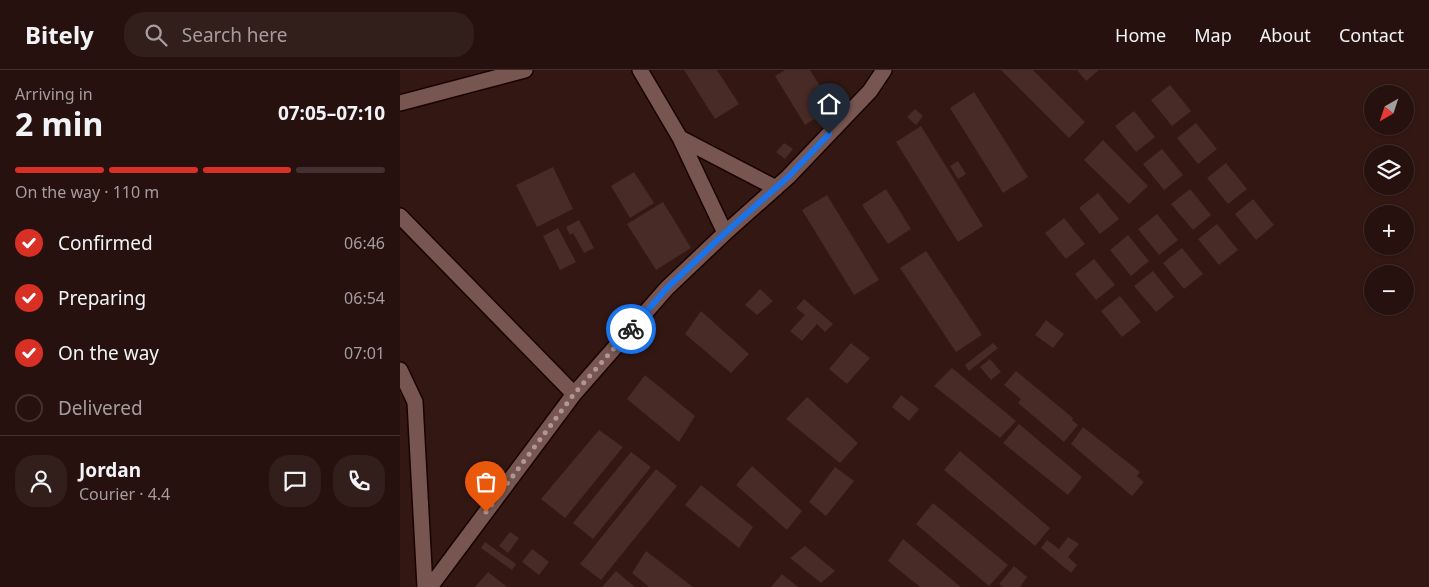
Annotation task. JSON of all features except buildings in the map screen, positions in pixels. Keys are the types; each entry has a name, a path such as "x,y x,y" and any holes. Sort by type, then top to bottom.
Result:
{"street":[{"path":"400,103 525,70"},
{"path":"640,70 680,138 725,233"},
{"path":"430,587 574,394 667,288 776,188 870,91 884,70"},
{"path":"680,138 776,188"},
{"path":"400,216 574,394"},
{"path":"400,370 415,402 424,587"}],"way so far":[{"path":"486,512 574,394 631,329"}],"route":[{"path":"631,329 667,288 788,177 829,134"}]}
